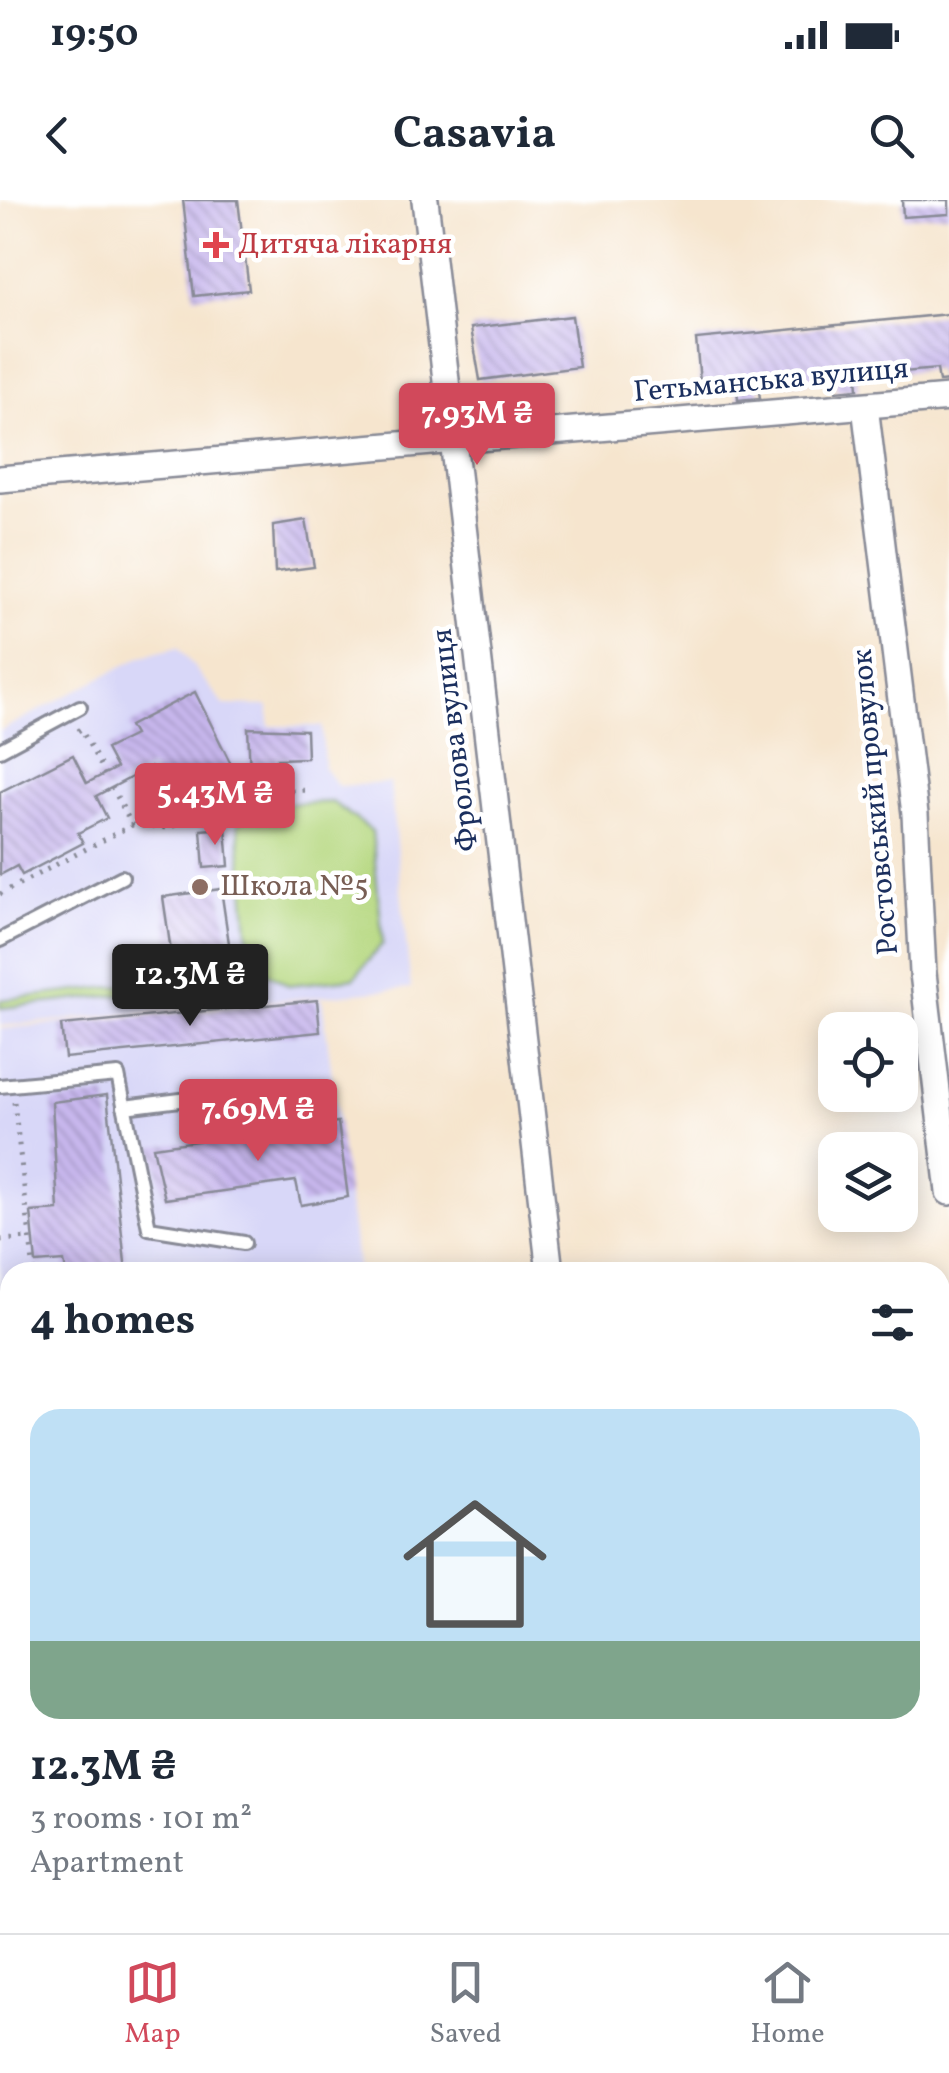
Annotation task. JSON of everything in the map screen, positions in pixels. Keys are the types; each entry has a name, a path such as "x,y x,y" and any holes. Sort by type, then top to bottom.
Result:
{"street":[{"name":"Фролова вулиця","path":"425,200 549,1262"},
{"name":"Гетьманська вулиця","path":"0,479 949,398"},
{"name":"Ростовський провулок","path":"865,406 916,814 923,972 949,1192"}],"lane":[{"path":"0,750 80,707"},
{"path":"0,940 122,877"},
{"path":"6,1085 118,1075 148,1228 244,1243"},
{"path":"124,1108 276,1088"}],"path":[{"path":"65,738 81,729 105,774"},
{"path":"112,788 132,825"},
{"path":"0,894 132,825 169,828 243,794 307,790"},
{"path":"6,1085 33,1262"},
{"path":"0,1240 30,1238"}],"shaded area":[{"name":"Школа №5","path":"178,647 224,705 269,706 269,726 322,726 324,768 338,786 390,783 411,988 0,1026 0,731 142,656"},
{"path":"322,998 357,1262 0,1262 0,1029"}],"green space":[{"path":"332,802 372,831 383,943 354,978 288,985 251,963 238,824 258,805"},
{"path":"230,962 233,1001 179,1006 175,967"},
{"path":"162,981 164,990 0,1008 0,1000"}],"building":[{"name":"Дитяча лікарня","path":"183,200 238,200 249,290 194,296"},
{"path":"902,200 949,200 949,214 903,217"},
{"path":"949,314 949,381 939,382 937,369 857,376 858,389 836,391 835,379 758,386 760,398 738,400 737,388 701,392 696,339"},
{"path":"572,316 579,367 480,380 471,328"},
{"path":"306,520 314,567 275,572 273,525"},
{"path":"195,692 239,780 175,813 151,767 96,796 107,818 78,833 83,843 22,875 17,866 0,875 0,792 73,755 87,783 116,768 106,749 134,735 129,726"},
{"path":"248,728 306,730 307,758 277,759 278,774 250,773"},
{"path":"226,828 229,866 204,868 201,830"},
{"path":"221,889 231,957 173,965 163,897"},
{"path":"317,1000 320,1032 65,1058 61,1025"},
{"path":"107,1095 125,1262 36,1262 31,1212 58,1210 52,1102"},
{"path":"338,1122 348,1197 301,1205 296,1181 165,1199 153,1147"}],"place":[{"name":"Дитяча лікарня","path":"216,245"},
{"name":"Школа №5","path":"200,887"}]}
